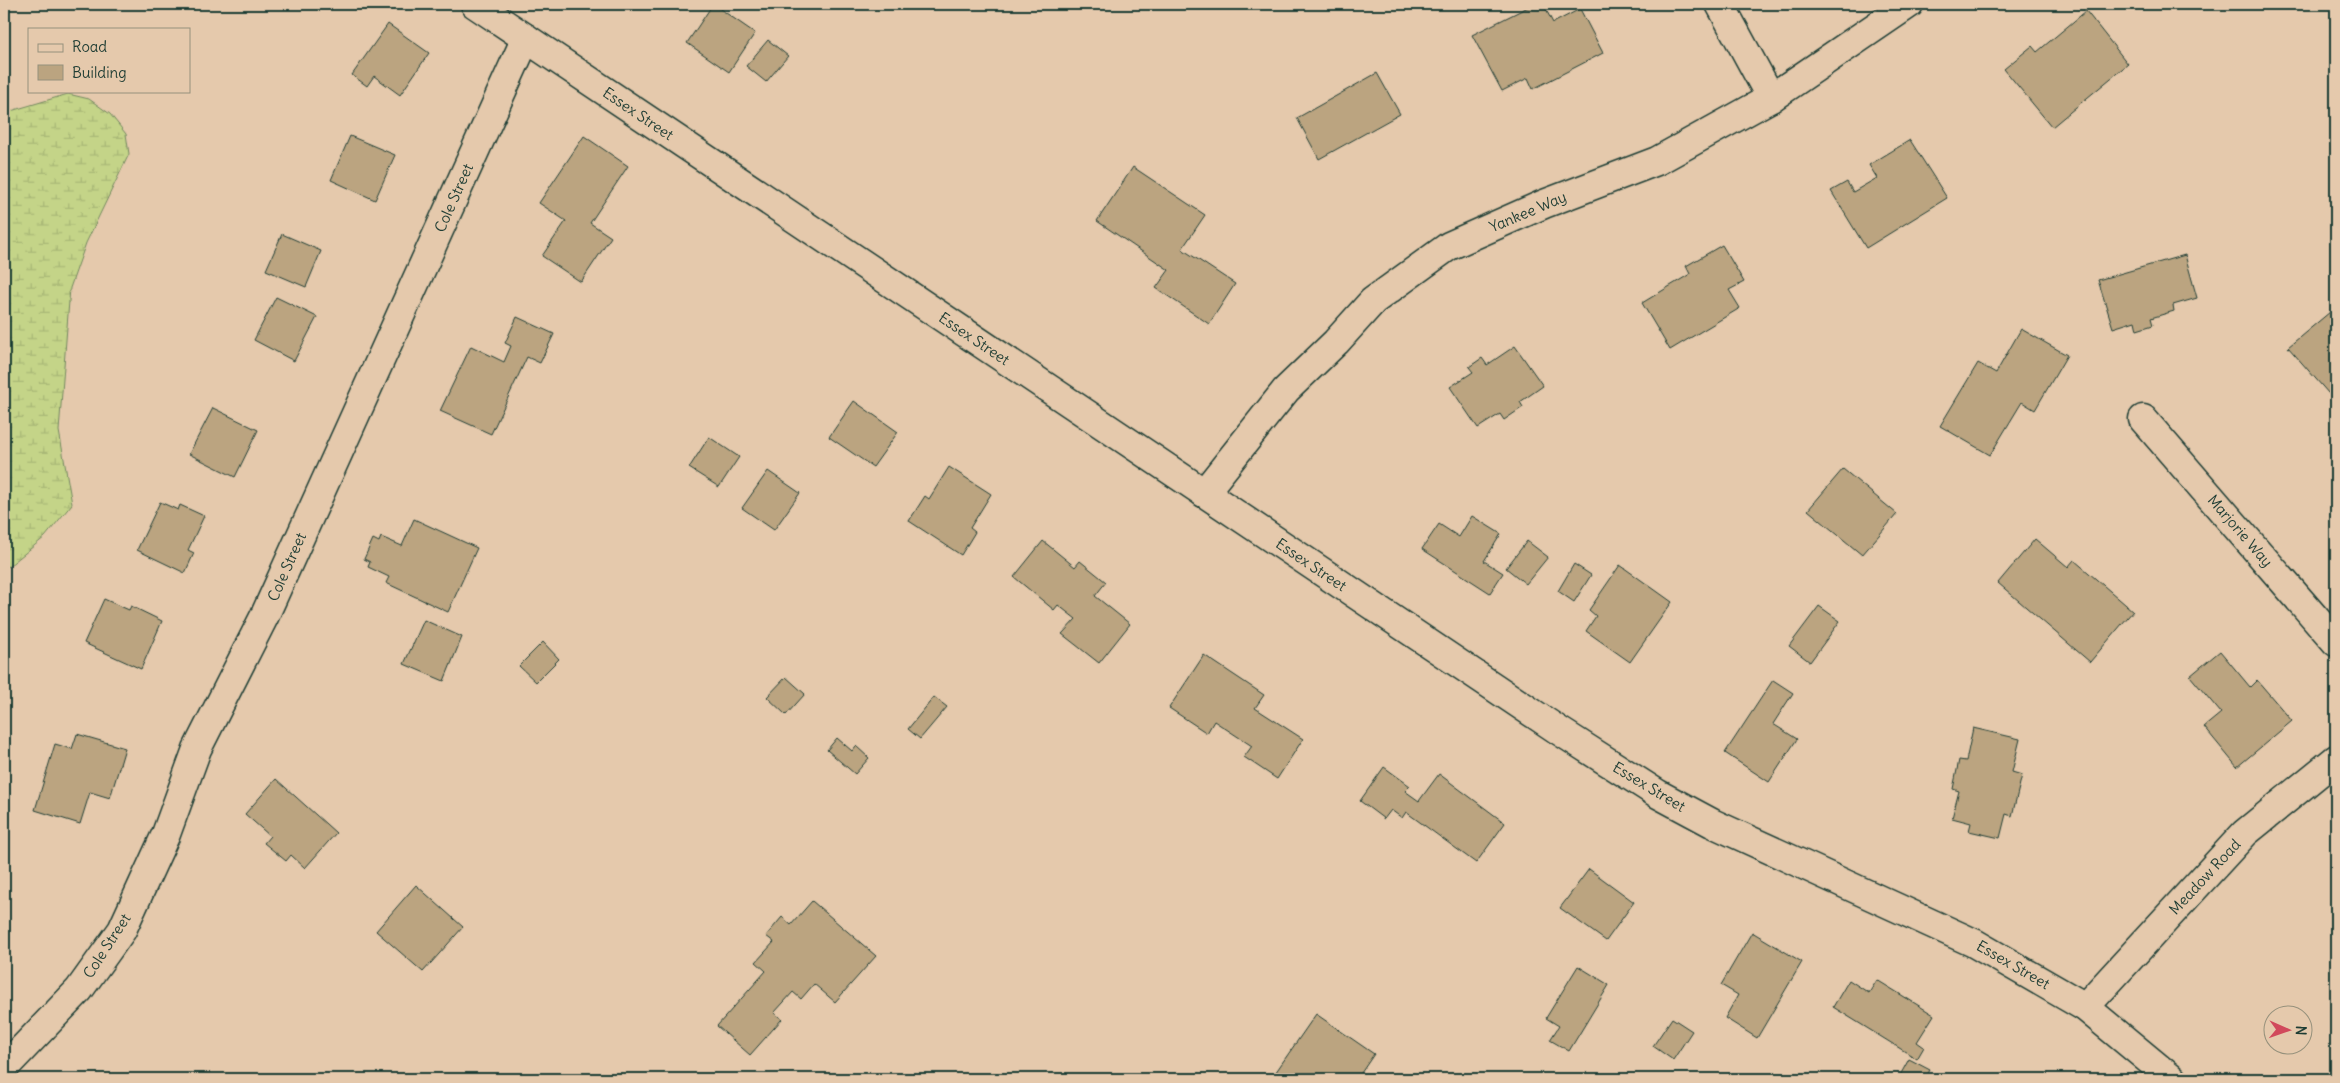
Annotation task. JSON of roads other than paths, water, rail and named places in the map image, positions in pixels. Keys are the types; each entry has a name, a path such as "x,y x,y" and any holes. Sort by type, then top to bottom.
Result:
{"street":[{"name":"Essex Street","path":"475,4 1204,493 1658,794 1712,823 1974,942 2085,1007 2172,1079"},
{"path":"1720,4 1771,98"},
{"name":"Yankee Way","path":"1204,493 1286,390 1336,342 1373,301 1449,246 1544,204 1658,161 1771,98 1909,4"},
{"name":"Cole Street","path":"4,1068 79,990 122,930 166,834 197,749 264,617 526,38"},
{"name":"Marjorie Way","path":"2143,419 2336,642"},
{"name":"Meadow Road","path":"2085,1007 2245,833 2336,759"}]}
